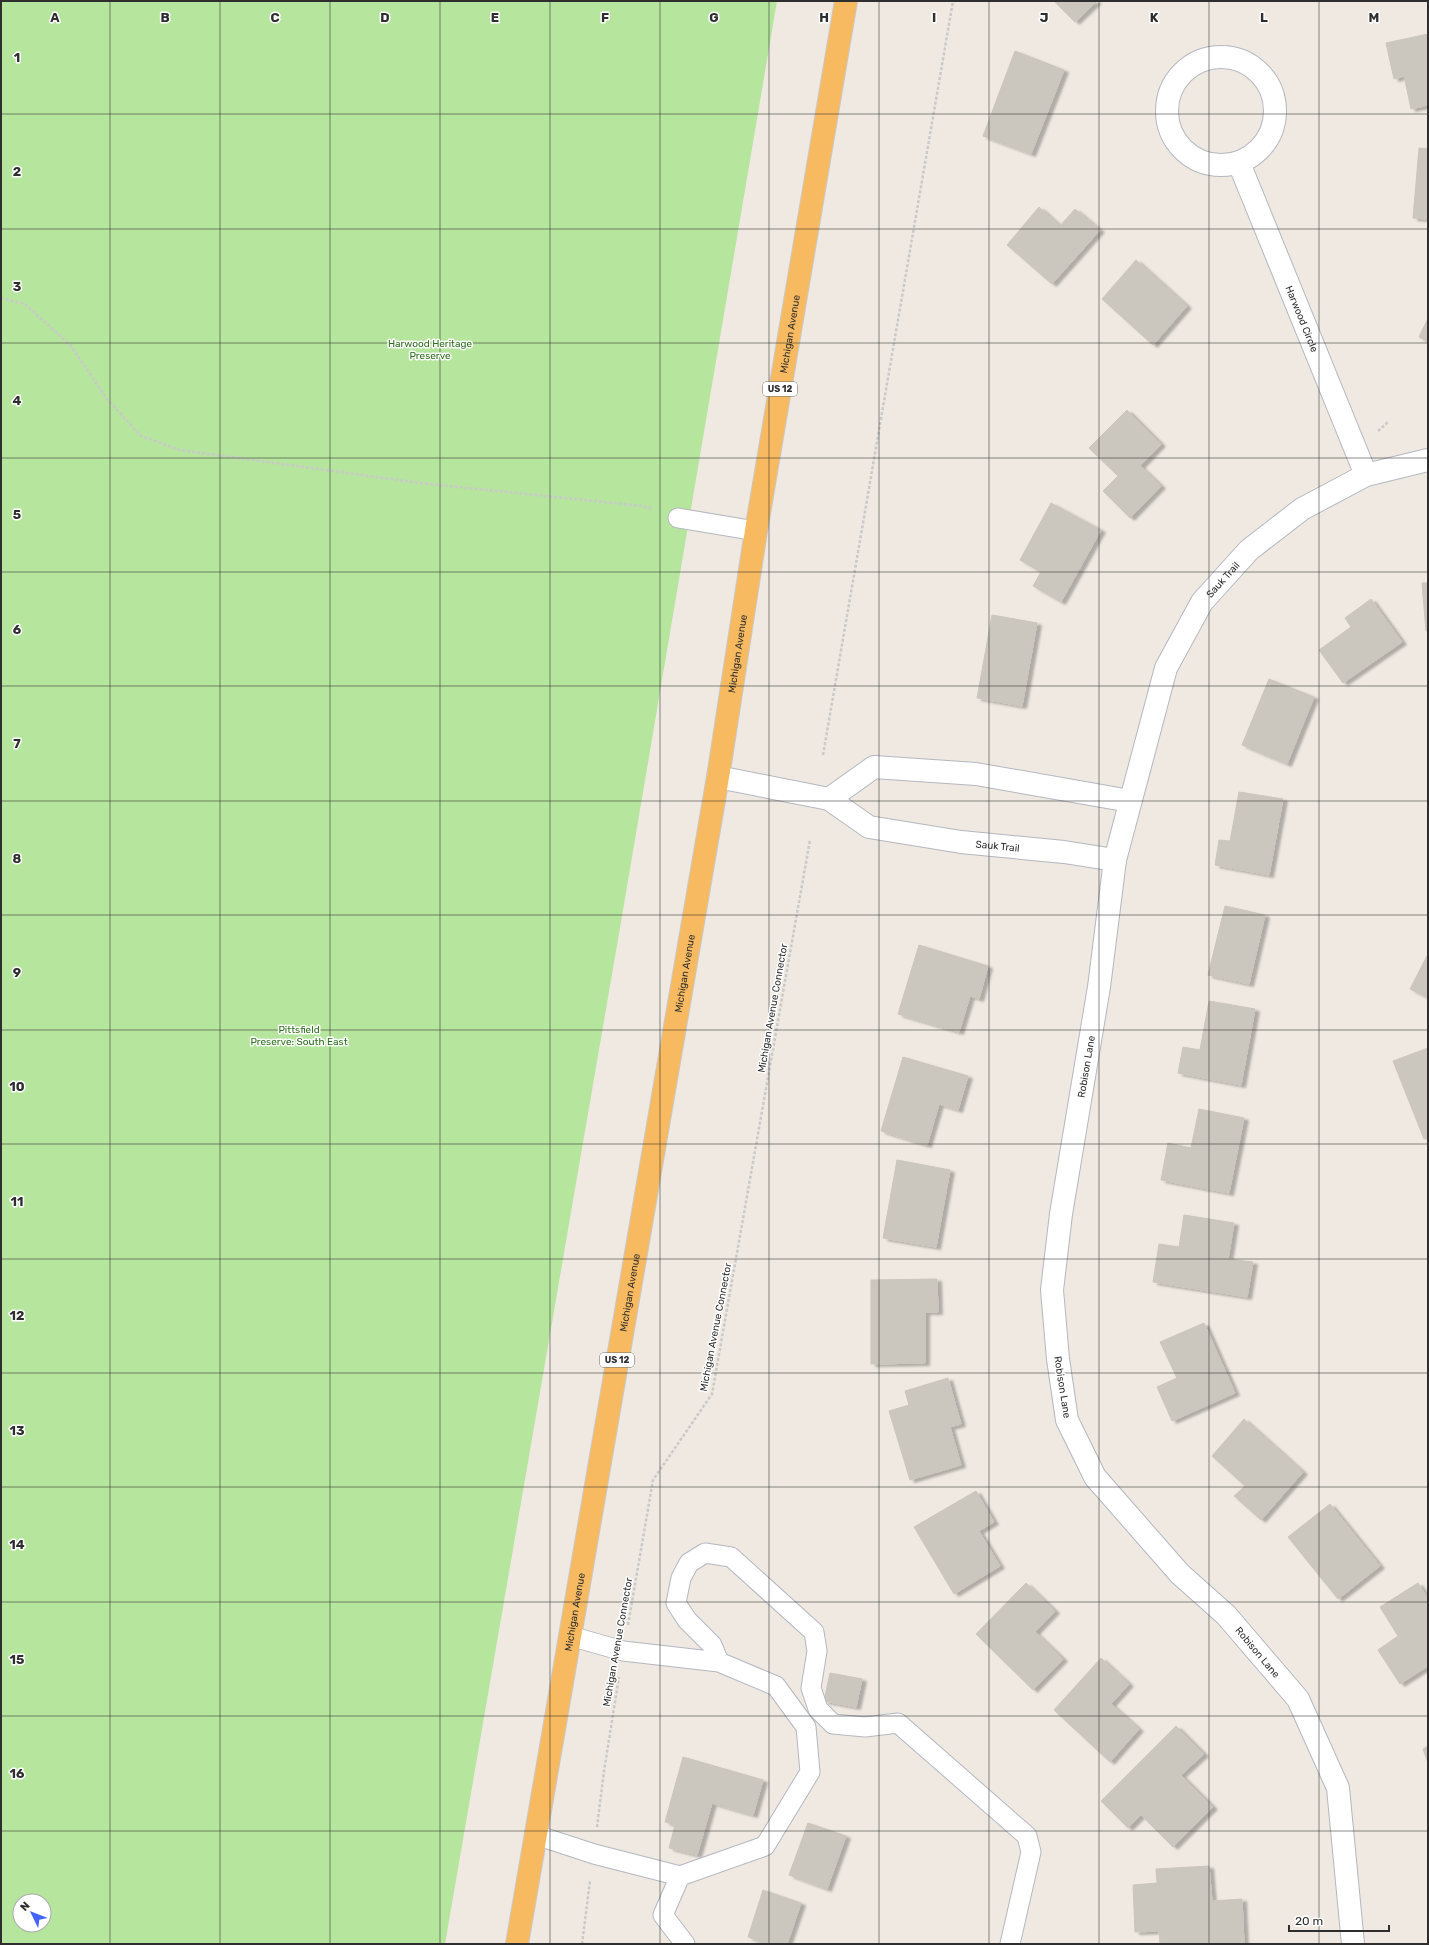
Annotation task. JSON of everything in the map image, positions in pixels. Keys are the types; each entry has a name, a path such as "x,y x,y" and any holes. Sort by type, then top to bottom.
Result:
{"highway":[{"name":"Michigan Avenue","path":"517,1944 718,777 756,531 846,1"}],"street":[{"path":"1229,56 1246,62 1256,69 1261,73 1271,88 1276,106 1274,124 1267,140 1255,154 1239,163 1221,165 1203,162 1188,154 1176,141 1168,124 1167,107 1171,90 1181,75 1194,63 1211,57 1229,56"},
{"name":"Harwood Circle","path":"1239,163 1366,475"},
{"name":"Sauk Trail","path":"718,777 829,799 869,827 961,842 1064,852 1115,860 1166,668 1202,602 1249,550 1302,509 1366,475 1428,460"},
{"path":"829,799 874,767 976,774 1130,801"},
{"name":"Robison Lane","path":"1115,860 1099,987 1061,1214 1052,1290 1058,1360 1067,1420 1095,1477 1180,1574 1226,1615 1298,1699 1338,1788 1353,1944"}],"lane":[{"path":"678,518 756,531"},
{"path":"719,1662 712,1645 687,1620 676,1603 681,1578 689,1563 705,1553 731,1557 814,1632 817,1651 811,1688 818,1709 833,1724 865,1727 898,1723 1027,1836 1031,1852 1010,1944"},
{"path":"536,1835 594,1854 680,1876 765,1846 810,1772 806,1727 776,1686 719,1662 623,1651 570,1636"},
{"path":"680,1876 663,1915 685,1944"}],"path":[{"path":"822,755 953,1"},
{"path":"1,298 25,304 71,346 107,399 141,436 180,450 420,483 642,506 678,518"},
{"name":"Michigan Avenue Connector","path":"582,1944 604,1771 653,1480 712,1394 810,840"}],"green space":[{"name":"Pittsfield Preserve: South East","path":"1,1 777,1 621,922 445,1944 1,1944"}],"building":[{"path":"1054,1 1097,1 1075,22"},
{"path":"1428,34 1428,105 1411,109 1404,76 1394,79 1386,43"},
{"path":"1015,51 1064,70 1031,154 983,136"},
{"path":"1419,148 1428,149 1428,219 1413,218"},
{"path":"1039,207 1060,226 1075,209 1100,230 1052,284 1007,245"},
{"path":"1136,260 1187,306 1153,345 1102,299"},
{"path":"1428,318 1428,342 1419,337"},
{"path":"1127,410 1161,444 1140,466 1161,486 1130,518 1103,491 1118,476 1089,448"},
{"path":"1051,503 1101,530 1061,602 1033,586 1041,572 1020,560"},
{"path":"1422,583 1428,583 1428,631 1426,631"},
{"path":"1371,599 1402,642 1343,683 1319,650 1351,627 1345,618"},
{"path":"992,615 1037,623 1022,706 977,698"},
{"path":"1269,679 1314,697 1287,764 1242,745"},
{"path":"1239,792 1283,799 1269,875 1215,865 1219,840 1230,841"},
{"path":"1225,906 1265,915 1249,984 1208,975"},
{"path":"919,945 988,966 979,999 970,996 959,1032 898,1014"},
{"path":"1428,954 1428,998 1410,989"},
{"path":"1209,1001 1255,1009 1241,1085 1178,1073 1183,1047 1200,1050"},
{"path":"1428,1048 1428,1138 1424,1139 1393,1061"},
{"path":"903,1057 968,1076 958,1110 939,1104 927,1145 881,1131"},
{"path":"1199,1109 1244,1118 1229,1193 1161,1180 1168,1143 1191,1148"},
{"path":"897,1160 950,1170 936,1247 883,1238"},
{"path":"1184,1215 1234,1223 1228,1259 1253,1262 1247,1297 1153,1282 1159,1244 1179,1247"},
{"path":"937,1279 938,1312 925,1312 925,1363 871,1364 871,1280"},
{"path":"1204,1323 1235,1393 1172,1421 1157,1387 1177,1378 1160,1342"},
{"path":"948,1378 961,1424 950,1427 961,1465 910,1480 889,1411 909,1405 905,1391"},
{"path":"1244,1419 1303,1472 1261,1520 1234,1496 1245,1486 1212,1456"},
{"path":"976,1491 994,1522 979,1531 1000,1566 954,1594 914,1527"},
{"path":"1330,1504 1380,1566 1338,1599 1288,1537"},
{"path":"1026,1583 1055,1611 1035,1632 1063,1659 1033,1690 976,1634"},
{"path":"1418,1583 1428,1599 1428,1666 1400,1684 1378,1650 1398,1636 1380,1607"},
{"path":"1101,1658 1129,1684 1111,1704 1139,1729 1110,1762 1054,1710"},
{"path":"830,1673 862,1679 856,1707 824,1701"},
{"path":"1176,1726 1204,1754 1181,1775 1213,1807 1173,1847 1141,1815 1128,1828 1101,1801"},
{"path":"1428,1746 1428,1763 1423,1749"},
{"path":"683,1757 763,1780 753,1815 712,1803 697,1855 669,1848 675,1825 665,1822"},
{"path":"808,1823 846,1836 827,1889 789,1875"},
{"path":"1209,1866 1212,1901 1242,1899 1244,1944 1160,1944 1159,1931 1135,1932 1133,1885 1157,1883 1156,1869"},
{"path":"763,1890 801,1903 787,1944 768,1944 748,1937"}],"park label":[{"name":"Harwood Heritage Preserve","path":"430,348"}]}
